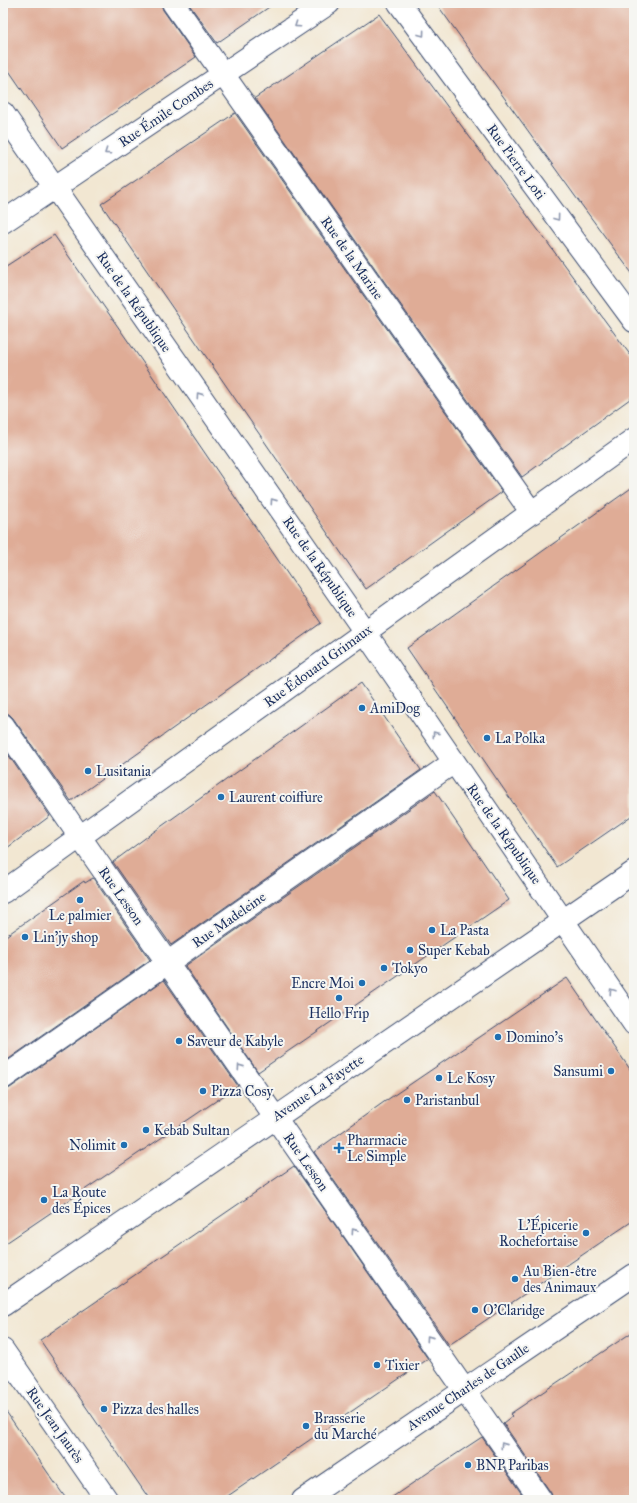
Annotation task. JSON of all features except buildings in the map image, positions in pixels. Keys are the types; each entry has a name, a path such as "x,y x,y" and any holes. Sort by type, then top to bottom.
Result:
{"street":[{"name":"Rue de la Marine","path":"173,3 222,75 532,513"},
{"name":"Rue Émile Combes","path":"3,222 329,3"},
{"name":"Rue Pierre Loti","path":"399,3 634,321"},
{"name":"Rue de la République","path":"3,112 54,188 365,632 634,1024"},
{"name":"Rue Édouard Grimaux","path":"3,892 634,439"},
{"name":"Rue Lesson","path":"3,725 541,1500"},
{"name":"Rue Madeleine","path":"3,1078 454,762"},
{"name":"Avenue La Fayette","path":"3,1305 634,872"},
{"name":"Avenue Charles de Gaulle","path":"303,1500 634,1275"},
{"name":"Rue Jean Jaurès","path":"3,1350 107,1500"}],"place":[{"name":"AmiDog","path":"362,708"},
{"name":"La Polka","path":"487,738"},
{"name":"Lusitania","path":"88,771"},
{"name":"Laurent coiffure","path":"221,797"},
{"name":"Le palmier","path":"80,900"},
{"name":"La Pasta","path":"432,930"},
{"name":"Lin'jy shop","path":"25,937"},
{"name":"Super Kebab","path":"410,950"},
{"name":"Tokyo","path":"384,968"},
{"name":"Encre Moi","path":"362,983"},
{"name":"Hello Frip","path":"339,998"},
{"name":"Domino's","path":"498,1037"},
{"name":"Saveur de Kabyle","path":"179,1041"},
{"name":"Sansumi","path":"611,1071"},
{"name":"Le Kosy","path":"439,1078"},
{"name":"Pizza Cosy","path":"203,1091"},
{"name":"Paristanbul","path":"407,1100"},
{"name":"Kebab Sultan","path":"146,1130"},
{"name":"Nolimit","path":"124,1145"},
{"name":"Pharmacie Le Simple","path":"339,1148"},
{"name":"La Route des Épices","path":"44,1200"},
{"name":"L'Épicerie Rochefortaise","path":"586,1233"},
{"name":"Au Bien-être des Animaux","path":"515,1279"},
{"name":"O'Claridge","path":"475,1310"},
{"name":"Tixier","path":"377,1365"},
{"name":"Pizza des halles","path":"104,1409"},
{"name":"Brasserie du Marché","path":"306,1426"},
{"name":"BNP Paribas","path":"468,1465"}]}
